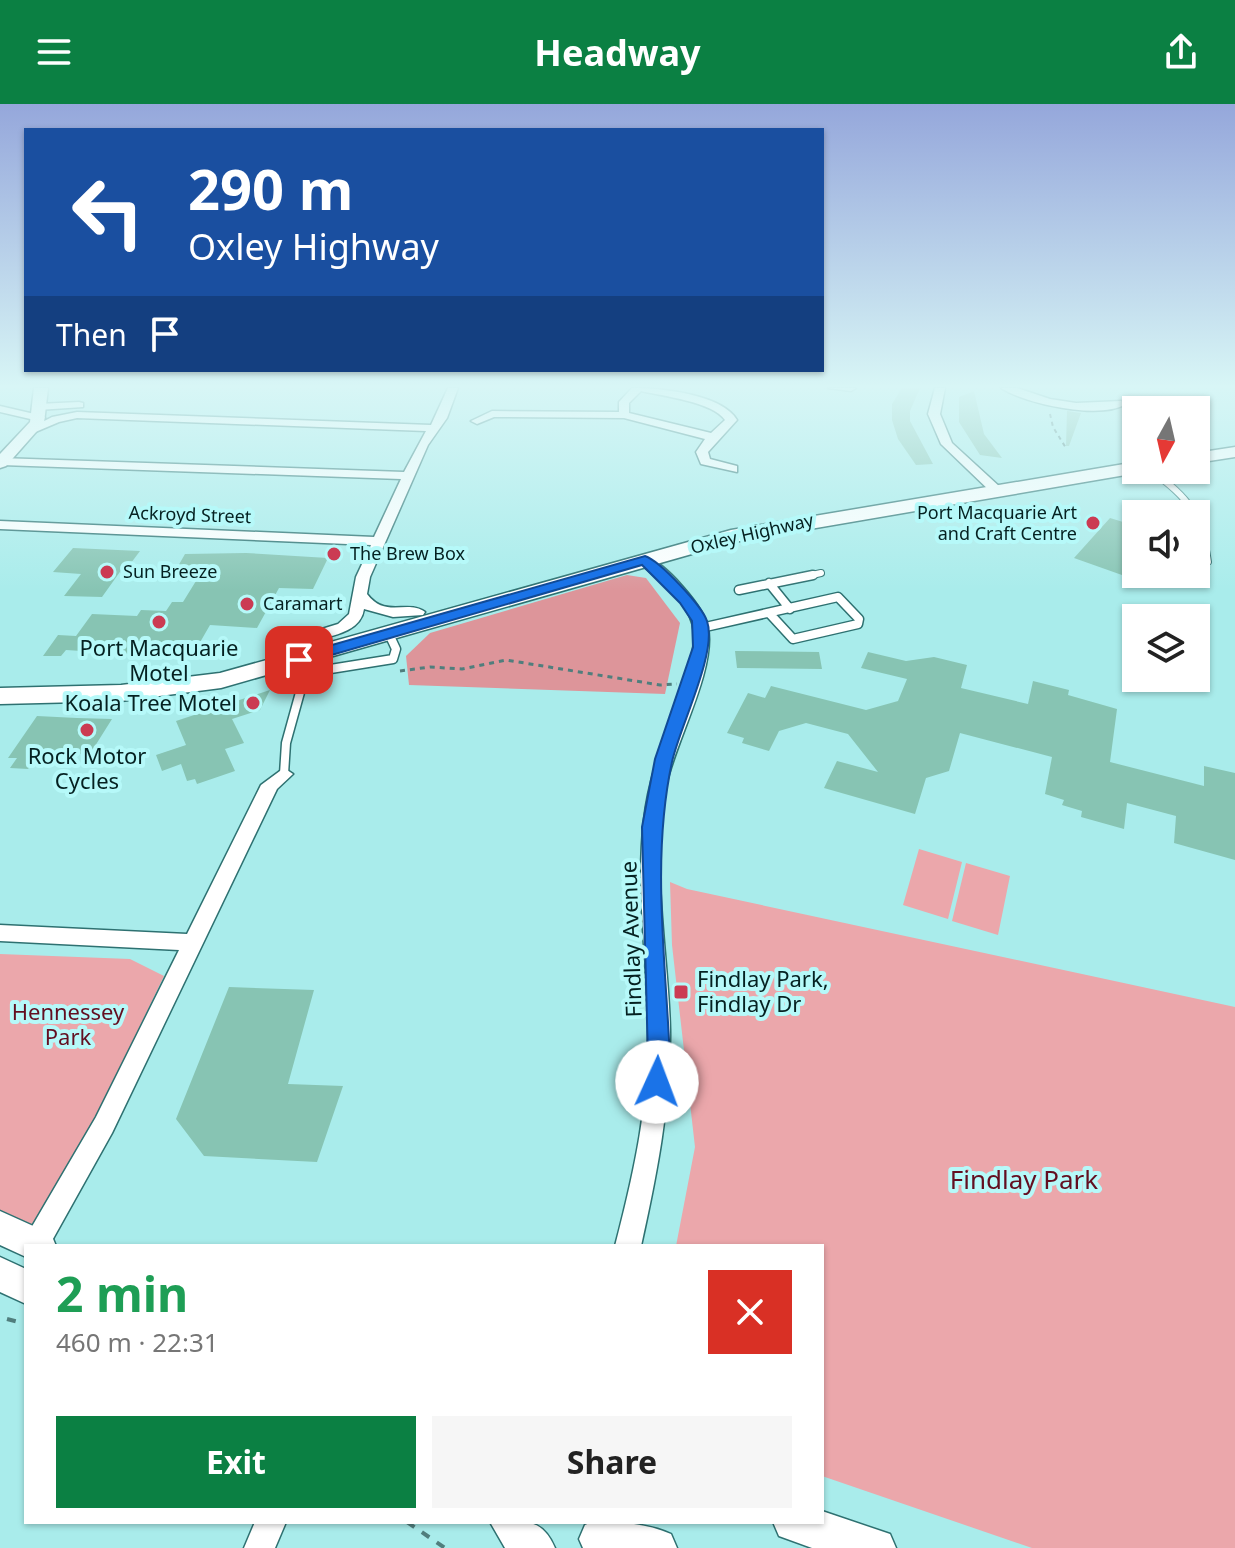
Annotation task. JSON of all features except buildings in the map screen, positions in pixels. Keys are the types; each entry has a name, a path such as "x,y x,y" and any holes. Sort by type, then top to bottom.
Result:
{"main road":[{"name":"Oxley Highway","path":"0,679 89,682 145,679 231,665 418,612 639,555 1122,460"},
{"name":"Oxley Highway","path":"990,485 1122,470"},
{"name":"Oxley Highway","path":"0,696 121,693 249,674 389,634 639,555"},
{"path":"0,1228 36,1244"},
{"path":"512,1524 535,1548"},
{"path":"799,1524 876,1548"},
{"path":"599,1536 657,1548"}],"street":[{"path":"282,651 291,643 350,623 359,607 363,577 419,455"},
{"path":"703,455 705,461 733,469"},
{"path":"959,455 990,485"},
{"path":"1,462 408,476"},
{"name":"Ackroyd Street","path":"0,525 379,541"},
{"path":"639,555 685,600 701,628"},
{"path":"360,594 365,604 374,609 388,613 418,612"},
{"name":"Findlay Avenue","path":"628,1244 645,1176 659,1060 651,849 653,811 664,759 699,657 701,628"},
{"path":"39,1244 104,1125 270,785 284,774"},
{"path":"0,933 191,942"},
{"path":"259,1548 270,1524"}],"lane":[{"path":"1170,484 1190,500"},
{"path":"739,590 821,573"},
{"path":"769,583 790,609"},
{"path":"701,628 838,597 859,619 858,624 793,639 770,614"},
{"path":"284,774 283,754 304,678 318,671 393,659 396,649 389,634"}],"path":[{"path":"388,673 430,667 462,669 506,660 660,685 689,683"},
{"path":"9,1291 24,1320"},
{"path":"410,1524 445,1548"}],"green space":[{"path":"919,849 962,862 948,919 903,905"},
{"path":"966,863 1010,876 998,935 952,921"},
{"name":"Findlay Park","path":"670,882 687,889 1235,1007 1235,1548 1032,1548 824,1477 824,1244 676,1244 695,1147 672,945"},
{"name":"Hennessey Park","path":"0,954 130,959 164,976 62,1189 17,1241 0,1234"}],"shaded area":[{"path":"627,575 646,578 680,623 665,694 409,685 406,656 430,633"}],"place":[{"name":"Port Macquarie Art and Craft Centre","path":"1093,523"},
{"name":"The Brew Box","path":"334,554"},
{"name":"Sun Breeze","path":"107,572"},
{"name":"Caramart","path":"247,604"},
{"name":"Port Macquarie Motel","path":"159,622"},
{"name":"Koala Tree Motel","path":"253,703"},
{"name":"Rock Motor Cycles","path":"87,730"},
{"name":"Findlay Park, Findlay Dr","path":"681,992"}],"route":[{"path":"299,660 645,560 685,600 700,621 701,647 657,783 651,827 659,1060 657,1082"}]}
